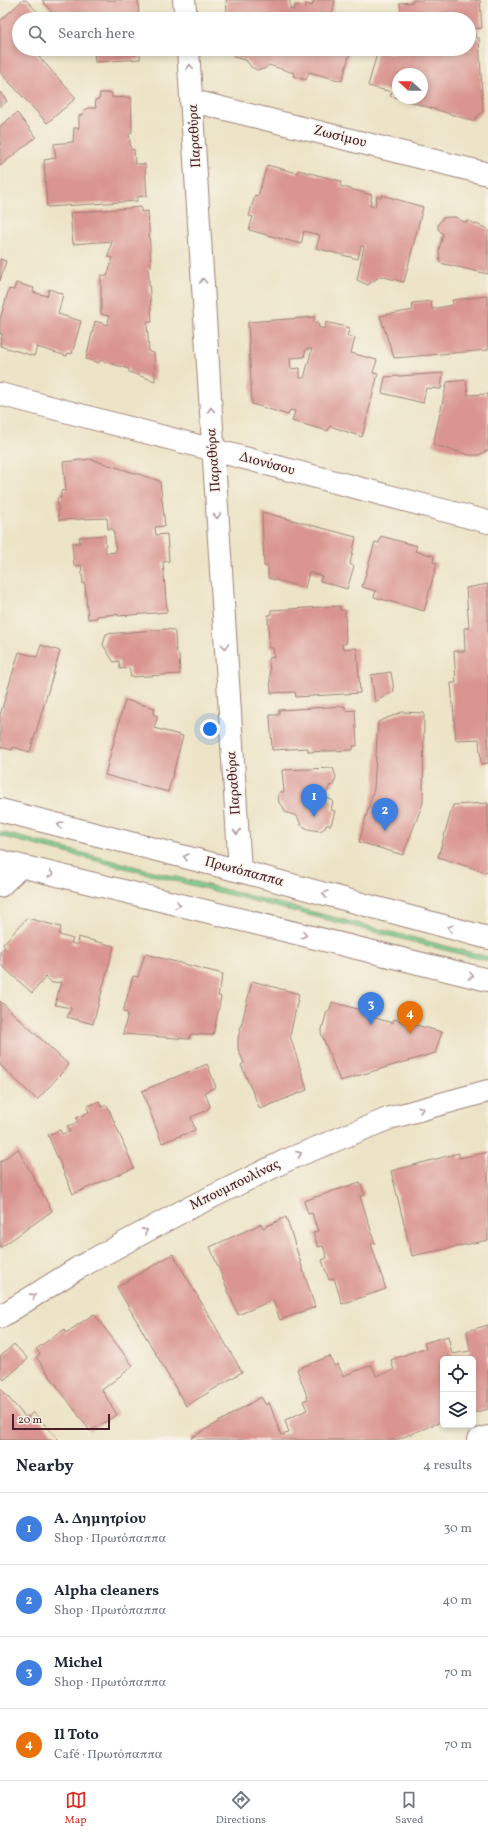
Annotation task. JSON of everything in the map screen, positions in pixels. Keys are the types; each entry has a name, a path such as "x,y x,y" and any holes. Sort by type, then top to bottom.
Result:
{"street":[{"path":"184,0 185,12"},
{"name":"Παραθύρα","path":"189,56 193,101 213,449 240,871"},
{"name":"Ζωσίμου","path":"193,101 488,174"},
{"name":"Διονύσου","path":"0,394 488,522"},
{"name":"Πρωτόπαππα","path":"0,810 240,871 488,938"},
{"path":"0,861 488,980"},
{"path":"0,886 21,866"},
{"name":"Μπουμπουλίνας","path":"0,1317 78,1268 183,1211 287,1160 390,1118 488,1091"},
{"path":"478,1440 488,1438"}],"green space":[{"path":"0,832 488,957 488,961 0,836"}],"building":[{"path":"23,0 26,0 37,12 12,12 12,56 38,56 76,98 47,123 0,72 0,21"},
{"path":"42,0 138,0 139,12 52,12"},
{"path":"226,0 290,0 290,9 293,10 296,5 305,7 306,4 312,6 314,0 335,0 333,12 227,12"},
{"path":"413,0 480,0 482,28 476,29 476,12 401,12 400,3 413,2"},
{"path":"476,38 479,38 483,111 473,121 418,104 428,104 428,68 392,68 392,92 368,86 376,56 476,56"},
{"path":"94,56 140,56 140,59 95,62"},
{"path":"349,56 342,81 309,72 306,80 293,76 294,73 269,65 264,69 257,70 251,67 246,60 233,57"},
{"path":"0,92 7,101 0,107"},
{"path":"100,93 112,93 112,98 131,97 132,132 129,134 131,150 134,149 135,164 145,164 147,196 137,197 137,201 47,207 44,160 56,158 54,144 73,142 74,128 79,128 79,115 83,115 84,110 88,108 96,108 95,100 99,99"},
{"path":"17,113 36,137 0,166 0,126"},
{"path":"267,165 297,173 298,170 341,181 340,186 372,195 370,206 375,207 377,196 381,198 382,195 423,207 404,282 380,276 368,285 357,280 364,246 361,246 358,259 316,248 320,235 304,231 301,244 249,230 253,217 249,216 255,195 258,196"},
{"path":"141,207 141,212 148,211 151,267 148,268 152,322 147,322 149,352 154,353 155,381 129,372 129,369 100,360 99,363 86,359 95,321 108,325 109,316 101,314 101,275 107,276 113,258 108,257 112,241 73,244 70,213"},
{"path":"455,217 464,222 468,221 488,229 488,274 440,263 439,250 443,234 438,229 438,224 443,218"},
{"path":"0,259 6,261 0,281"},
{"path":"16,283 34,288 33,292 47,296 49,289 63,294 58,314 81,321 72,354 68,353 67,356 37,347 34,356 0,346 2,334 0,334 0,319 9,289 14,290"},
{"path":"488,296 488,350 394,358 380,316 413,310 412,303 431,301 432,309 453,305 452,300"},
{"path":"315,317 313,322 318,323 319,327 324,329 326,322 350,328 347,336 355,338 351,353 377,360 373,373 378,374 362,437 330,426 328,431 292,421 295,411 290,410 288,415 252,404 248,322","holes":["306,349 312,349 304,378 300,378 300,368 291,369 290,358 304,357"]},
{"path":"443,373 441,389 426,388 423,403 382,393 385,377"},
{"path":"466,380 468,395 488,394 488,450 479,455 470,455 433,445 447,382"},
{"path":"90,459 160,481 165,526 155,527 156,535 167,534 169,561 163,562 167,612 118,616 118,614 97,616 97,618 88,619 85,584 83,584 81,565 74,566 72,543 80,543 79,537 105,535 106,553 116,552 113,529 108,529 107,518 59,520 57,498 61,498 61,491 66,490 63,462"},
{"path":"262,512 356,537 350,564 354,566 347,589 320,581 322,576 309,572 305,588 268,578 268,567 264,566"},
{"path":"381,536 417,546 415,551 434,556 433,562 437,563 424,611 374,597 376,591 362,587 375,542 379,543"},
{"path":"488,584 488,763 481,764 479,739 456,740 451,683 456,683 454,651 465,651 464,628 469,628 466,588"},
{"path":"340,606 340,610 345,610 346,644 342,644 342,649 357,648 360,693 296,697 295,692 271,693 269,658 274,657 273,648 269,648 268,615 271,615 271,610"},
{"path":"168,629 173,630 175,633 176,651 179,655 180,674 131,677 129,668 120,669 119,661 114,662 103,645 106,634"},
{"path":"41,645 60,651 30,752 13,747 12,750 0,747 0,715 19,652 37,657"},
{"path":"391,672 394,691 375,702 371,675"},
{"path":"125,700 155,708 153,714 158,716 154,728 183,736 168,792 105,775"},
{"path":"345,706 345,711 355,710 357,746 353,746 353,750 308,752 308,748 272,750 270,715 279,715 279,710"},
{"path":"402,712 424,713 423,803 403,855 359,842 374,788 378,722"},
{"path":"333,768 336,777 333,786 330,785 325,797 333,801 331,810 335,811 331,825 326,825 325,828 320,831 308,829 301,825 297,816 285,812 283,806 279,803 278,796 280,792 284,792 282,770"},
{"path":"488,803 488,873 438,857 453,805"},
{"path":"27,918 61,927 59,935 73,939 71,943 77,945 78,937 114,946 93,1024 67,1017 71,1008 55,1005 61,982 52,983 46,977 32,993 0,964 0,952 5,947 3,944"},
{"path":"145,954 223,974 218,996 221,997 213,1035 191,1034 189,1039 123,1034 128,1013 123,1012 133,976 138,977"},
{"path":"252,981 299,994 290,1036 307,1090 260,1109 241,1065 244,1063 238,1049 238,1039"},
{"path":"0,1001 69,1065 37,1100 0,1065"},
{"path":"332,1002 376,1014 375,1018 393,1023 394,1019 442,1032 435,1053 340,1081 321,1033 327,1011 329,1012"},
{"path":"207,1064 216,1087 205,1092 210,1106 206,1111 191,1117 195,1130 162,1143 142,1091"},
{"path":"99,1101 102,1107 107,1105 134,1168 73,1194 48,1135 60,1130 62,1134 70,1131 67,1126 78,1122 76,1118 89,1112 87,1107"},
{"path":"18,1149 52,1211 0,1248 0,1162"},
{"path":"488,1152 488,1240 412,1256 391,1171 459,1153 459,1158"},
{"path":"360,1182 365,1195 360,1196 375,1243 371,1244 386,1289 342,1304 334,1278 329,1280 322,1260 327,1258 323,1246 318,1247 313,1233 318,1231 312,1213 308,1214 304,1201"},
{"path":"286,1217 315,1307 280,1320 273,1300 238,1315 210,1247 261,1224 263,1228"},
{"path":"173,1254 242,1372 186,1406 117,1287"},
{"path":"94,1314 133,1366 102,1390 117,1415 90,1431 36,1357 40,1354 36,1349 65,1329 66,1333"},
{"path":"488,1325 488,1409 476,1412 476,1356 440,1356 440,1422 396,1440 192,1440 191,1438 261,1397 266,1405 269,1402 281,1435 289,1433 285,1420 307,1410 303,1401 308,1399 297,1369 330,1356 334,1366 338,1364 343,1376 372,1365 376,1376 394,1370 391,1360 421,1349 426,1349 424,1343 448,1336 452,1354 470,1351 467,1331"},
{"path":"14,1344 28,1359 4,1380 0,1375 0,1357"},
{"path":"0,1388 27,1419 33,1412 59,1440 0,1440"}],"place":[{"name":"Α. Δημητρίου","path":"314,817"},
{"name":"Alpha cleaners","path":"385,831"},
{"name":"Michel","path":"371,1025"},
{"name":"Il Toto","path":"410,1034"}]}
